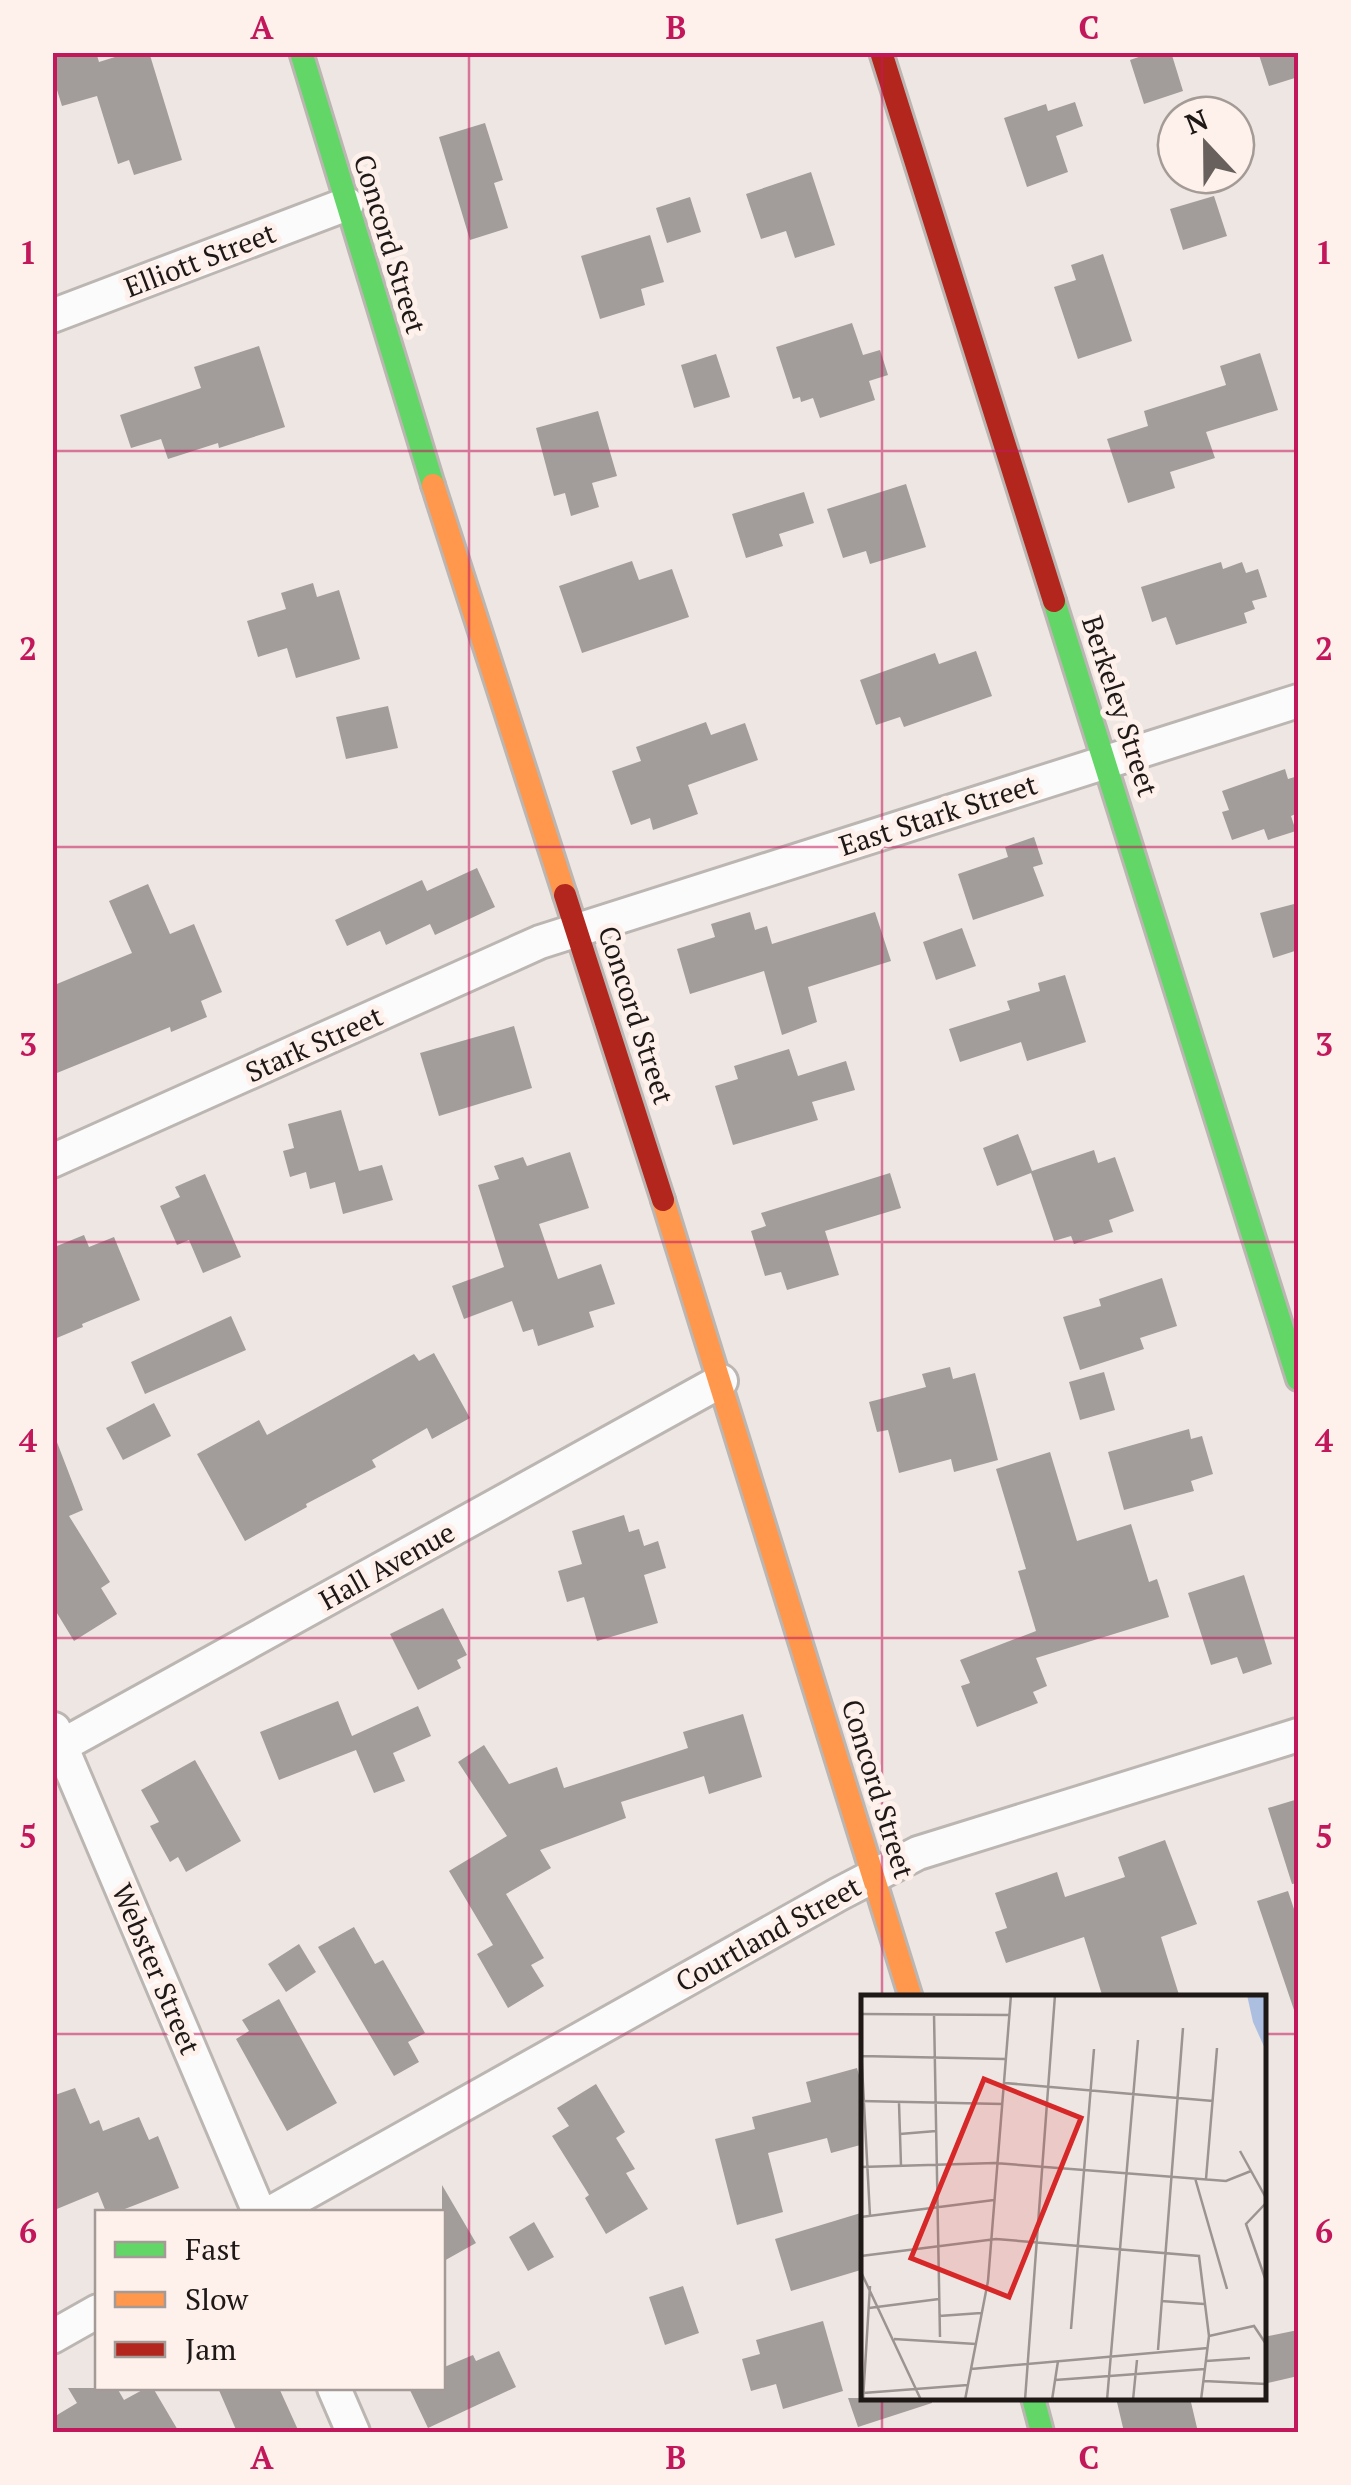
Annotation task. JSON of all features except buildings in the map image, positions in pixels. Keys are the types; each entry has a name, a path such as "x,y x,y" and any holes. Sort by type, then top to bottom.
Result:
{"main road":[{"name":"Concord Street","path":"300,52 427,466 721,1381 910,1995"},
{"name":"Berkeley Street","path":"881,52 1298,1379"},
{"path":"1034,2400 1042,2432"}],"street":[{"name":"Elliott Street","path":"52,316 347,204"},
{"name":"East Stark Street","path":"578,930 1298,700"},
{"name":"Stark Street","path":"52,1161 540,942 578,930"},
{"name":"Hall Avenue","path":"55,1741 721,1381"},
{"name":"Courtland Street","path":"276,2210 918,1853 1298,1735"},
{"name":"Webster Street","path":"55,1741 259,2210"},
{"path":"52,2337 95,2314"},
{"path":"335,2390 353,2432"}],"traffic: fast":[{"path":"301,52 433,485"},
{"path":"1054,601 1298,1379"},
{"path":"1034,2400 1042,2432"}],"traffic: slow":[{"path":"433,485 565,895"},
{"path":"663,1200 910,1995"}],"traffic: jam":[{"path":"881,52 1054,601"},
{"path":"565,895 663,1200"}]}
